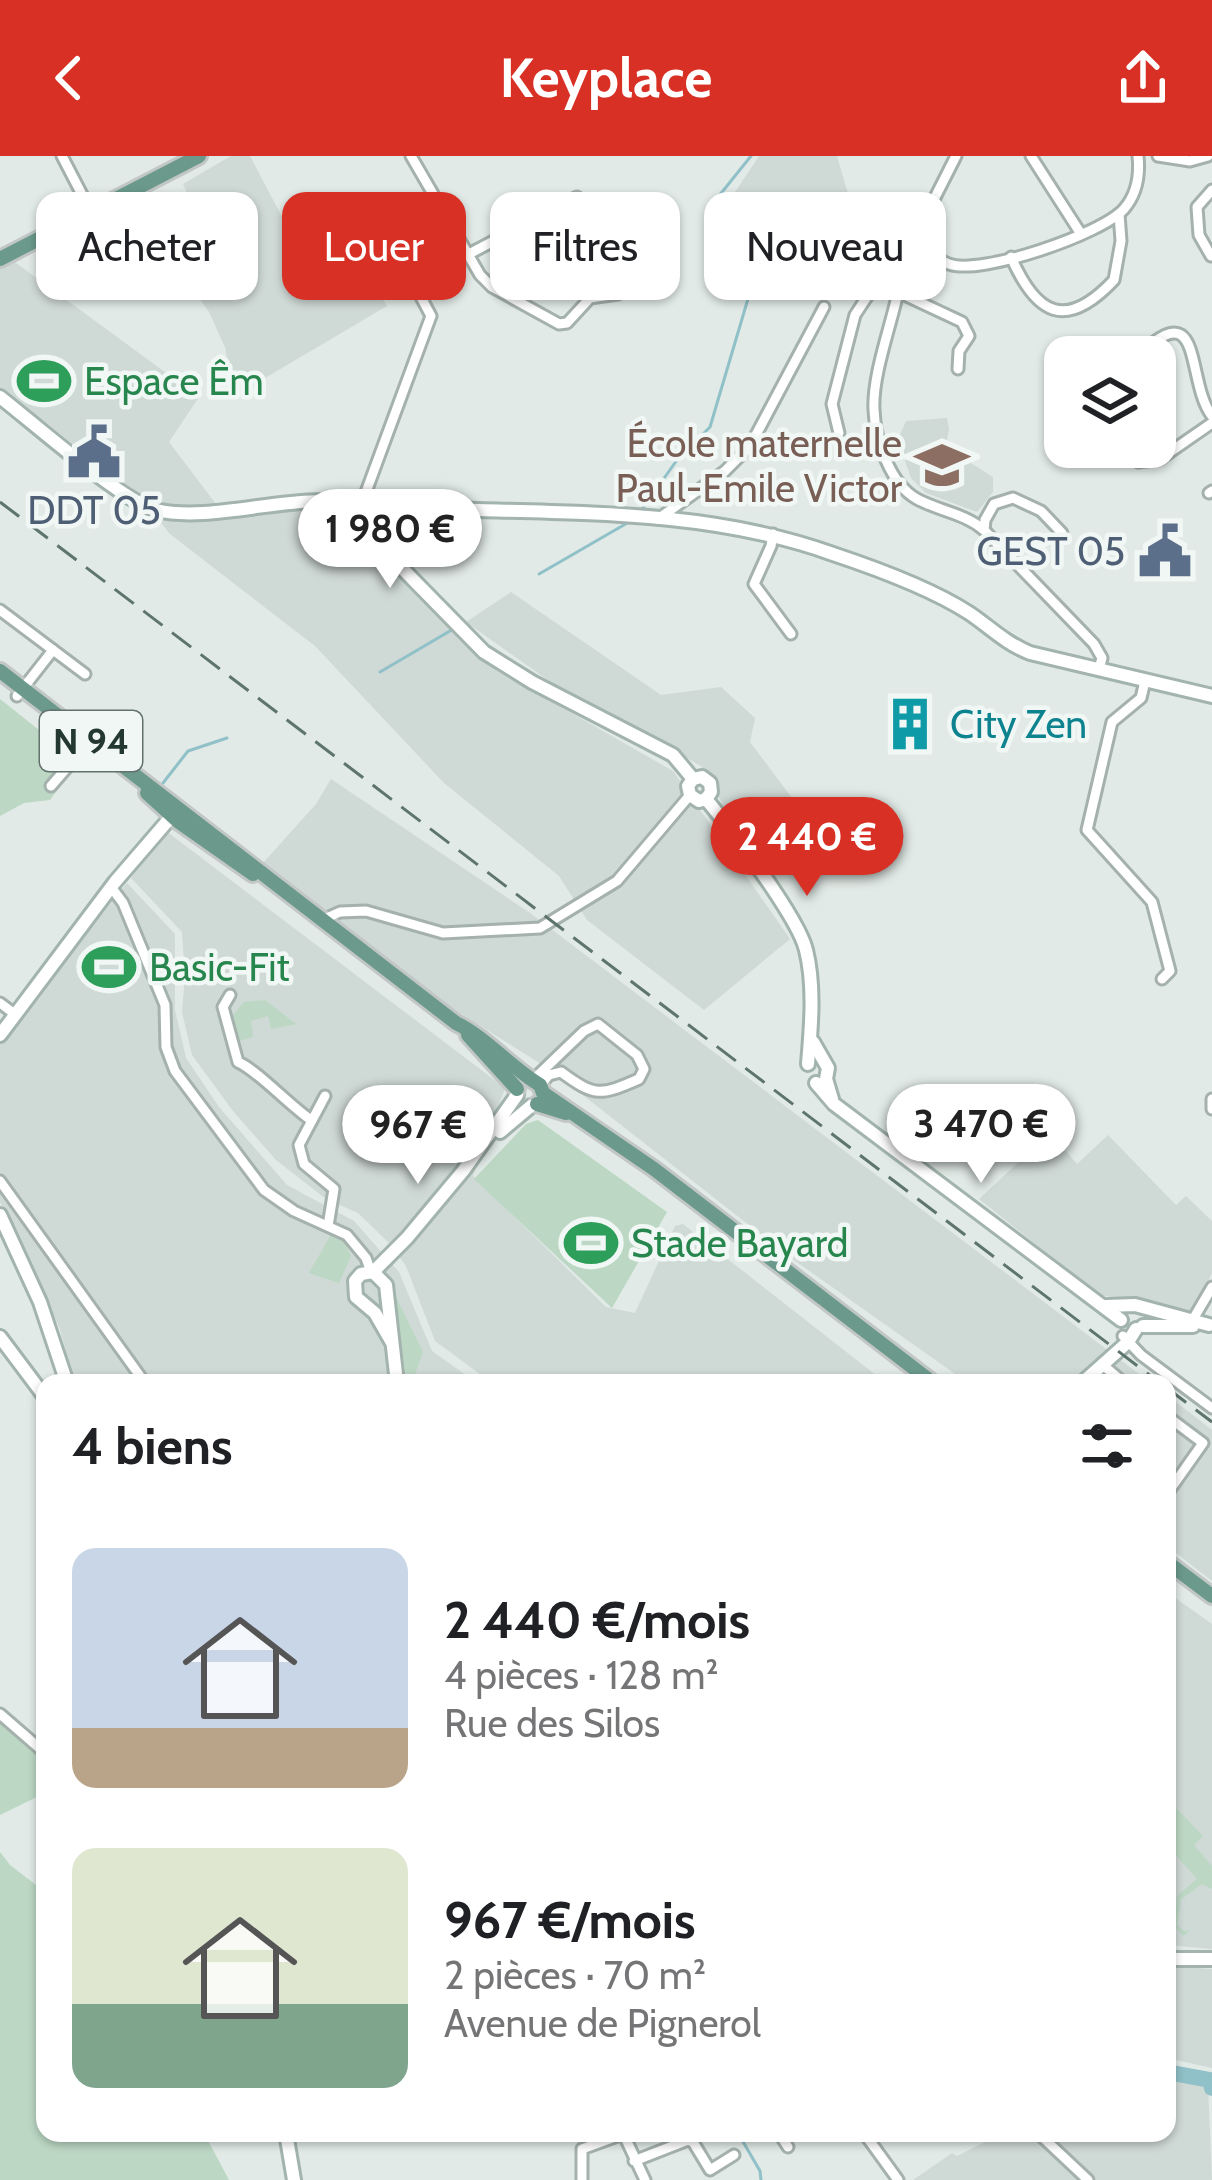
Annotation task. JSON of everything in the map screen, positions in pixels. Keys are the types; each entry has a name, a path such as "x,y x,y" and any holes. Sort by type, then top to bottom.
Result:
{"main road":[{"path":"130,192 199,156"},
{"path":"0,259 36,240"},
{"name":"N 94","path":"0,671 20,692 177,812 498,1050 531,1091 676,1189 921,1374"},
{"name":"N 94","path":"0,683 20,692"},
{"path":"1176,1569 1212,1596"}],"street":[{"path":"62,156 81,192"},
{"path":"411,156 467,254 490,284"},
{"path":"937,192 956,156"},
{"path":"1031,156 1081,234"},
{"path":"946,263 972,268 1081,234 1119,214 1136,188 1138,156"},
{"path":"1159,156 1190,161 1208,156"},
{"path":"1211,256 1199,235 1197,207 1212,190"},
{"path":"1011,257 1022,284 1038,304 1067,311 1114,280 1121,241 1119,214"},
{"path":"467,254 490,242"},
{"path":"386,511 385,521 378,526 368,524 366,492 431,316 423,300"},
{"path":"516,300 560,324 568,323 588,300"},
{"path":"838,433 832,404 863,300"},
{"path":"896,300 873,408 888,466 918,500 965,517 984,530 1094,644 1102,658 1100,669"},
{"path":"915,300 962,322 969,336 959,351 958,369"},
{"path":"658,519 725,471 750,446 824,307"},
{"path":"1159,336 1169,332 1184,338 1194,352 1199,394 1212,420 1176,445"},
{"path":"0,397 148,508 228,513 327,501 368,508 377,504 386,511 413,508 658,519 772,534 850,560 951,603 1010,645 1045,658 1212,696"},
{"path":"984,530 994,504 1012,498 1041,512 1062,533"},
{"path":"378,526 392,558 457,627 526,679 673,755 693,779"},
{"path":"772,534 754,584 791,634"},
{"path":"0,610 85,674"},
{"path":"20,692 52,650"},
{"path":"1145,682 1142,698 1112,722 1087,830 1154,906 1170,971 1162,979"},
{"path":"51,786 77,756"},
{"path":"322,920 340,912 366,911 443,933 540,928 617,880 689,795 693,779 702,777 710,783 706,799 689,795"},
{"path":"706,799 800,932 808,967 815,1062 828,1068 821,1081 834,1104 1129,1329 1154,1364"},
{"path":"0,1035 118,878 177,812"},
{"path":"118,878 123,903 165,1005 166,1047 175,1071 264,1190 294,1211 328,1220 353,1241 378,1279 396,1374"},
{"path":"230,994 223,1006 238,1062 252,1067 262,1082 311,1120"},
{"path":"0,1003 16,1015"},
{"path":"366,1304 378,1302 378,1279 396,1252 466,1167 531,1091 584,1030 598,1024 637,1055 644,1069 639,1079 599,1094 561,1072 549,1075 531,1091"},
{"path":"325,1096 299,1145 301,1158 333,1184 328,1220"},
{"path":"1212,1099 1212,1109"},
{"path":"0,1181 139,1374"},
{"path":"0,1215 40,1302 65,1374"},
{"path":"353,1241 358,1262 354,1294 380,1319 391,1341"},
{"path":"356,1279 378,1279"},
{"path":"1192,1321 1212,1287"},
{"path":"1094,1374 1129,1329 1136,1305 1210,1325"},
{"path":"1129,1329 1210,1325"},
{"path":"1129,1329 1167,1374"},
{"path":"0,1337 36,1385"},
{"path":"1104,1366 1113,1374"},
{"path":"1176,1381 1212,1408"},
{"path":"1176,1423 1203,1443 1176,1481"},
{"path":"0,1714 36,1744"},
{"path":"1176,1957 1212,1959"},
{"path":"288,2142 294,2180"},
{"path":"582,2180 582,2149 600,2142"},
{"path":"627,2142 645,2180"},
{"path":"634,2161 683,2142"},
{"path":"693,2142 710,2170 734,2155"},
{"path":"785,2142 788,2147"},
{"path":"871,2142 898,2180"},
{"path":"1048,2142 1088,2180"}],"shaded area":[{"path":"231,156 250,156 282,217 282,300 383,300 387,306 265,378 264,386 246,390 241,372 230,375 225,347 201,300 258,300 258,192 187,192 183,184"},
{"path":"759,156 837,156 847,192 735,192"},
{"path":"12,260 36,278 36,300 67,300 199,397 169,442 219,508 309,492 344,508 452,630 496,670 673,771 790,939 704,1010 587,920 559,876 444,783 315,646 170,534 144,501 0,392 0,268"},
{"name":"École maternelle Paul-Emile Victor","path":"947,418 944,449 948,448 954,460 965,464 966,460 993,477 993,492 977,512 926,493 911,478 906,464 900,435 906,421"},
{"path":"511,592 661,695 721,687 755,718 750,742 792,798 735,826 701,766 552,683 466,622"},
{"path":"331,779 530,913 1139,1374 955,1374 791,1258 552,1071 452,1008 263,863 316,804"},
{"path":"166,831 505,1088 473,1176 606,1307 635,1313 675,1226 683,1224 875,1374 480,1374 435,1341 406,1266 389,1243 358,1213 326,1199 276,1160 192,1055 182,1012 182,932 131,878"},
{"path":"127,883 175,934 175,1010 186,1058 219,1107 287,1185 354,1221 399,1272 432,1351 464,1374 72,1374 60,1329 0,1202 0,1045"},
{"path":"1050,1133 1077,1164 1108,1135 1176,1205 1186,1196 1212,1221 1212,1273 1192,1316 1147,1301 1099,1295 979,1199"},
{"path":"1176,1402 1212,1430 1212,1581 1176,1553"},
{"path":"1176,1598 1212,1624 1212,1949 1176,1946"},
{"path":"1176,1967 1212,1969 1212,2068 1176,2060"},
{"path":"1176,2077 1208,2086 1212,2180 913,2180 952,2153 957,2156 985,2142 1176,2142"}],"green space":[{"path":"0,699 78,761 50,800 24,803 0,816"},
{"path":"265,1000 296,1024 271,1029 268,1016 251,1021 253,1037 236,1042 230,1019 244,1002"},
{"name":"Stade Bayard","path":"538,1120 667,1212 612,1308 474,1179 526,1124"},
{"path":"332,1233 344,1241 351,1256 339,1283 309,1273"},
{"path":"394,1293 423,1352 415,1374 406,1374"},
{"path":"0,1721 36,1752 36,1797 0,1815"},
{"path":"1176,1808 1203,1836 1194,1845 1212,1866 1212,1889 1202,1884 1181,1899 1177,1925 1190,1930 1184,1936 1176,1928 1177,1896 1197,1879 1176,1855"},
{"path":"0,1852 36,1885 36,2142 209,2142 229,2180 0,2180"}],"waterway":[{"path":"722,192 751,156"},
{"path":"640,512 677,460 710,427 748,300"},
{"path":"539,574 629,522"},
{"path":"380,672 455,628"},
{"path":"163,783 188,751 227,738"},
{"path":"1176,2074 1210,2080 1212,2088"},
{"path":"743,2142 761,2180"}],"railway":[{"path":"0,502 1148,1374"},
{"path":"1176,1395 1212,1422"}],"place":[{"name":"Espace Êm","path":"44,381"},
{"name":"DDT 05","path":"94,452"},
{"name":"École maternelle Paul-Emile Victor","path":"942,465"},
{"name":"GEST 05","path":"1165,551"},
{"name":"City Zen","path":"910,724"},
{"name":"Basic-Fit","path":"109,967"},
{"name":"Stade Bayard","path":"591,1243"}]}
